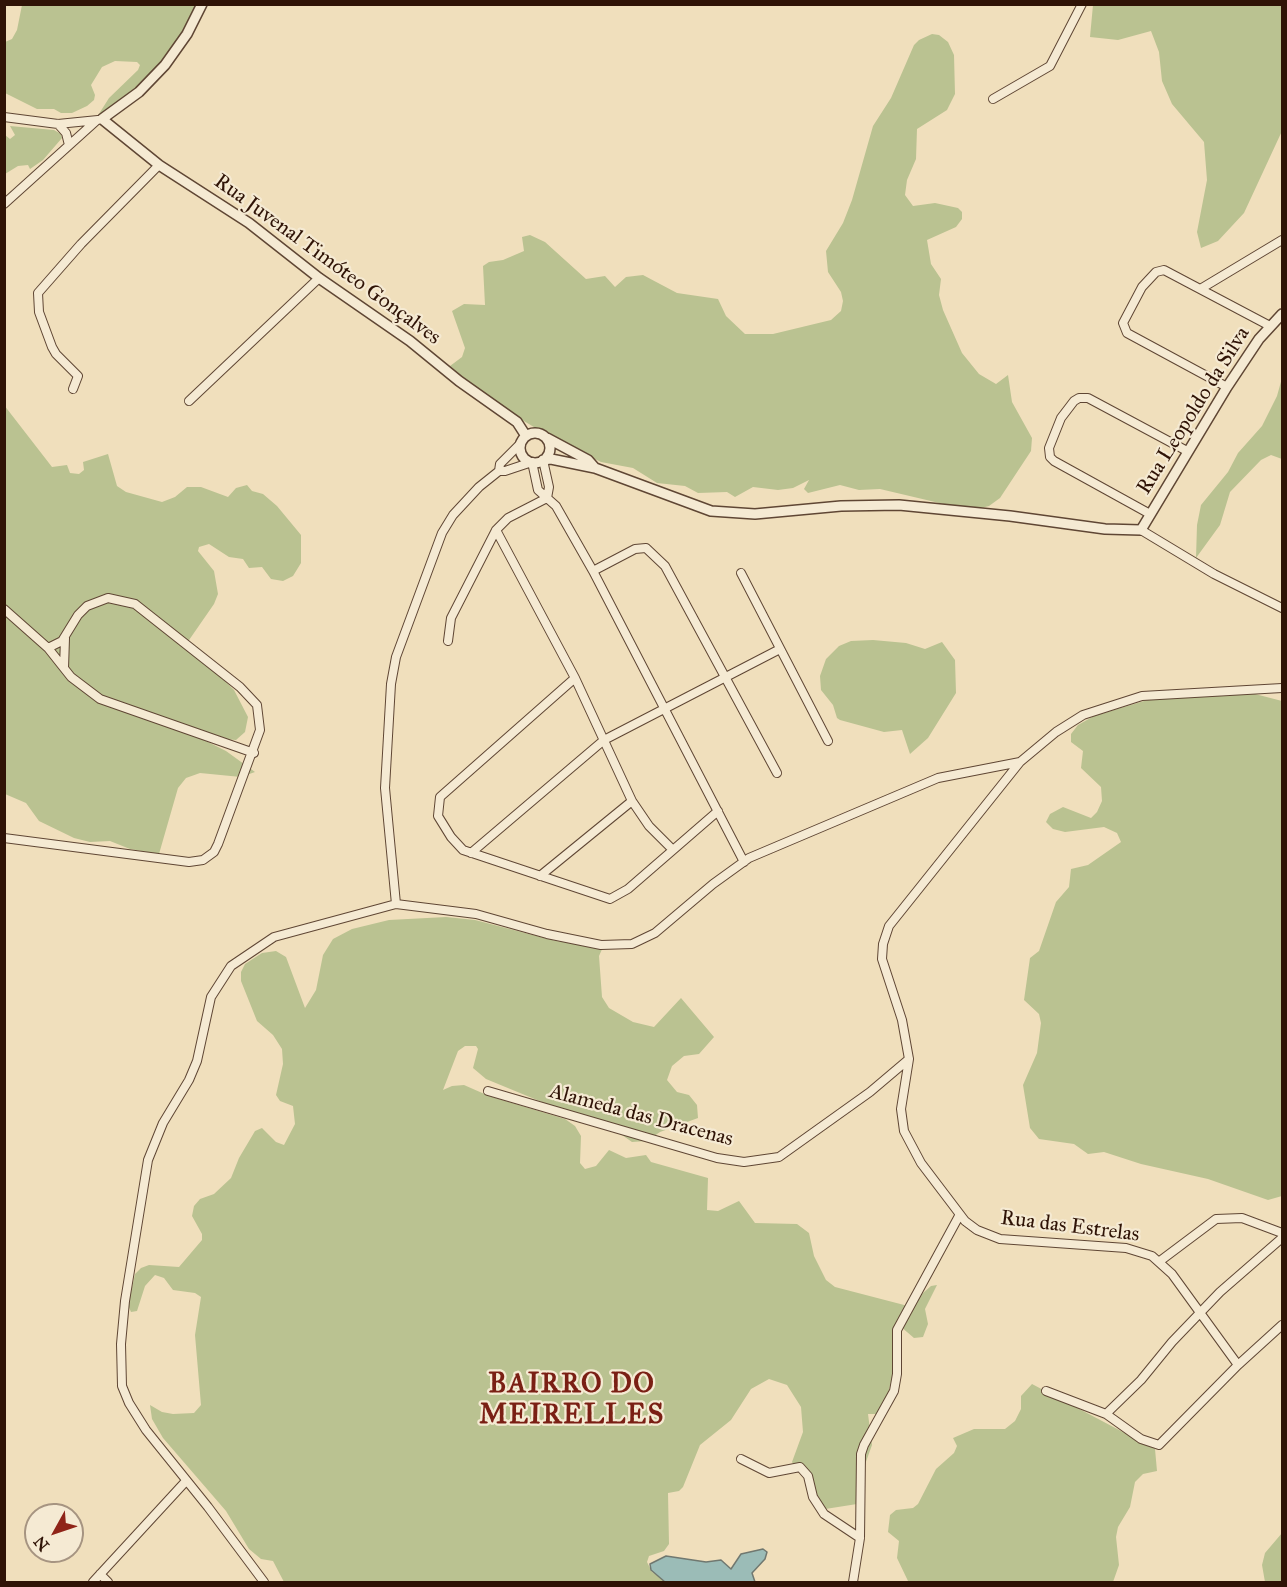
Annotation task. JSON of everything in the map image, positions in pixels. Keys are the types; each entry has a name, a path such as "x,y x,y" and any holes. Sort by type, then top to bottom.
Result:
{"street":[{"path":"4,204 99,120 139,92 165,65 187,34 202,4"},
{"path":"993,99 1050,66 1082,4"},
{"path":"4,117 58,124 99,120"},
{"name":"Rua Juvenal Timóteo Gonçalves","path":"99,120 159,165 242,218 319,278 426,353 459,381 517,422 524,439"},
{"path":"58,124 66,133 69,145"},
{"path":"73,389 78,376 56,354 52,346 39,312 38,293 81,244 159,165"},
{"path":"1202,288 1282,240"},
{"path":"1227,387 1149,347 1124,329 1125,318 1142,287 1160,271 1172,273 1270,326"},
{"path":"189,401 319,278"},
{"name":"Rua Leopoldo da Silva","path":"1141,530 1227,387 1270,326 1282,314"},
{"path":"1150,514 1060,466 1050,457 1049,448 1061,418 1078,398 1088,398 1187,451"},
{"path":"499,471 500,464 524,439 534,433 588,460 596,468"},
{"path":"546,438 550,449 543,460 549,487 547,498"},
{"path":"524,439 522,455 532,462 538,490 556,506 593,571 744,862"},
{"path":"396,904 384,788 391,684 396,657 442,533 463,503 499,471 543,460 596,468 696,506 721,512 755,514 841,506 899,504 1105,529 1141,530 1214,574 1282,608"},
{"path":"448,641 451,618 496,530 508,518 547,498"},
{"path":"496,530 575,678 632,801 650,826 672,849"},
{"path":"593,571 635,549 646,548 656,555 665,566 777,772"},
{"path":"741,573 828,741"},
{"path":"4,838 189,862 203,860 214,852 218,844 232,801 254,753 260,730 260,714 252,699 188,644 135,604 116,599 98,600 78,615 57,645 48,648"},
{"path":"4,609 48,648 64,669 86,691 100,699 254,753"},
{"path":"64,669 65,636"},
{"path":"471,853 604,740 780,649"},
{"path":"575,678 440,797 438,816 451,837 463,850 610,899 628,889 718,811"},
{"path":"853,1582 860,1538 861,1454 894,1392 897,1374 897,1330 960,1216 921,1163 904,1131 901,1109 909,1059 904,1029 882,959 883,944 889,926 1020,762 1038,745 1074,720 1111,704 1142,696 1282,688"},
{"path":"264,1582 138,1418 122,1386 121,1344 125,1301 148,1160 153,1141 189,1080 197,1061 211,997 231,966 274,937 396,904 459,910 575,941 618,946 643,940 744,862 938,778 1020,762"},
{"path":"540,876 632,801"},
{"name":"Alameda das Dracenas","path":"488,1091 717,1158 744,1162 766,1161 779,1157 811,1136 909,1059"},
{"name":"Rua das Estrelas","path":"960,1216 988,1236 1126,1248 1146,1253 1160,1261 1239,1365"},
{"path":"1160,1261 1216,1219 1242,1218 1282,1233"},
{"path":"1106,1414 1141,1380 1199,1313 1246,1268 1282,1238"},
{"path":"1046,1390 1106,1414 1141,1439 1159,1445 1282,1325"},
{"path":"741,1459 769,1473 800,1467 808,1476 813,1497 824,1514 860,1538"},
{"path":"93,1582 186,1481"},
{"path":"100,1574 108,1582"}],"green space":[{"path":"22,5 201,5 173,59 123,110 108,117 97,117 109,98 138,70 140,65 137,62 115,61 102,67 91,85 95,95 94,100 72,113 61,113 54,109 37,109 5,93 5,42 12,39 17,30"},
{"path":"1093,5 1282,5 1282,131 1244,213 1218,241 1201,248 1197,232 1207,180 1204,142 1172,104 1162,81 1159,52 1151,31 1118,40 1090,37"},
{"path":"932,34 939,35 948,42 954,55 955,94 947,110 917,129 916,159 907,180 905,195 913,206 935,203 958,208 962,212 962,219 956,227 927,240 931,264 941,279 939,295 943,310 962,353 979,374 996,384 1008,375 1012,402 1032,438 1031,451 1000,498 989,506 977,509 952,506 880,489 859,490 840,485 808,493 804,489 809,480 793,488 778,490 753,487 735,497 727,492 698,493 685,486 657,483 633,468 601,462 559,442 492,402 450,366 462,357 465,348 452,311 464,304 485,305 483,266 524,251 522,237 530,235 545,242 586,279 605,276 615,287 626,277 643,275 677,293 718,299 726,316 745,334 773,334 831,320 841,311 843,301 841,292 828,272 826,251 843,223 852,200 873,126 891,98 914,45"},
{"path":"10,126 54,130 61,134 62,138 43,160 30,169 28,165 18,166 5,174 5,135 10,139 15,135"},
{"path":"1282,378 1282,459 1271,455 1261,460 1230,492 1220,525 1196,558 1197,525 1201,505 1228,472 1238,453 1262,426 1277,396"},
{"path":"4,405 52,467 67,465 70,473 79,474 84,470 83,462 108,454 117,486 126,492 162,502 175,497 187,487 201,487 228,497 236,488 247,485 252,491 263,494 277,506 301,535 301,563 293,576 283,581 271,579 262,567 249,568 243,559 229,557 209,544 199,547 198,551 214,571 218,594 214,604 187,643 234,690 248,717 245,732 236,740 198,737 226,751 255,772 241,777 200,773 186,778 178,788 159,854 130,849 110,841 90,842 74,838 39,821 26,803 5,794"},
{"path":"851,641 906,643 925,649 942,642 955,660 956,693 928,738 910,754 902,730 884,732 840,720 837,718 833,705 821,690 820,676 826,659 839,646"},
{"path":"1255,694 1282,701 1282,1196 1268,1200 1208,1179 1141,1164 1104,1152 1088,1154 1074,1144 1039,1139 1030,1128 1023,1085 1037,1053 1041,1023 1039,1014 1024,1000 1030,958 1039,951 1056,902 1069,887 1071,869 1088,865 1121,842 1117,833 1104,827 1065,832 1053,829 1046,822 1050,814 1063,807 1091,818 1102,801 1101,787 1081,768 1083,751 1071,742 1071,734 1078,725 1094,716 1154,698"},
{"path":"446,917 475,920 556,941 603,947 599,956 602,997 609,1008 633,1022 654,1027 681,998 714,1037 699,1054 684,1056 672,1066 667,1080 677,1092 689,1095 697,1105 698,1118 660,1132 647,1141 632,1142 622,1135 486,1079 473,1068 478,1049 476,1046 465,1046 458,1051 443,1090 452,1086 464,1085 489,1096 565,1119 575,1126 581,1136 580,1163 585,1169 596,1166 609,1150 626,1158 646,1155 651,1162 708,1178 707,1210 718,1211 739,1201 755,1223 797,1224 809,1233 814,1256 826,1280 835,1287 908,1306 931,1286 937,1285 925,1309 928,1324 923,1337 914,1338 900,1326 898,1353 883,1414 868,1414 872,1445 863,1470 857,1504 819,1510 814,1503 812,1475 795,1467 792,1462 803,1432 801,1407 787,1385 769,1379 751,1389 731,1420 700,1445 683,1487 679,1491 668,1493 669,1544 664,1551 649,1556 647,1562 652,1572 666,1582 284,1582 273,1561 261,1559 249,1549 226,1511 163,1438 152,1419 150,1405 162,1412 173,1414 194,1413 201,1405 195,1335 201,1297 195,1293 173,1290 164,1278 155,1275 145,1286 137,1311 131,1312 128,1305 135,1274 141,1268 149,1265 179,1267 202,1240 202,1234 192,1216 194,1206 200,1199 214,1194 231,1178 239,1158 255,1131 262,1128 276,1142 284,1145 295,1124 293,1106 280,1101 276,1095 283,1064 282,1049 273,1035 257,1021 241,981 241,972 245,964 262,953 276,951 286,957 305,1008 316,990 323,955 333,939 352,929 389,920"},
{"path":"1032,1384 1155,1449 1157,1471 1143,1474 1135,1482 1130,1507 1118,1527 1116,1537 1119,1565 1113,1582 908,1581 897,1558 899,1541 888,1532 890,1515 896,1510 913,1508 918,1504 936,1469 954,1453 957,1446 953,1438 974,1429 1005,1429 1015,1421 1021,1409 1021,1396"},
{"path":"1282,1533 1282,1582 1265,1582 1262,1565 1265,1553"}],"water":[{"path":"763,1549 767,1552 765,1559 752,1573 755,1582 665,1582 651,1570 650,1564 666,1556 706,1562 721,1560 731,1569 741,1554"}],"district":[{"name":"BAIRRO DO MEIRELLES","path":"572,1400"}]}
